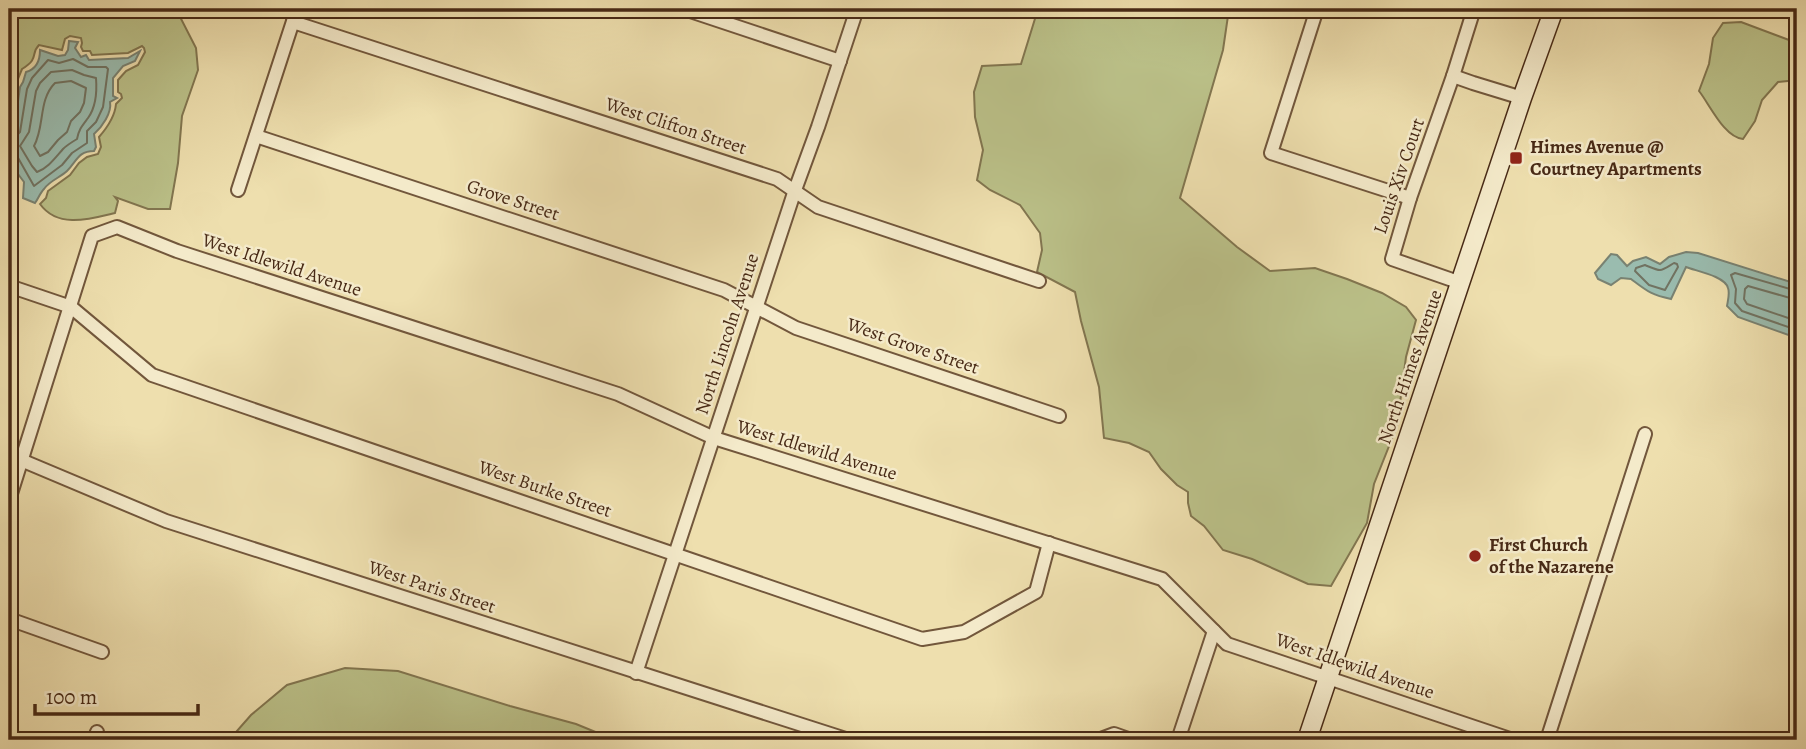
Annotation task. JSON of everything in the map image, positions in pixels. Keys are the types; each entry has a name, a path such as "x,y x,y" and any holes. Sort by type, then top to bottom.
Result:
{"street":[{"path":"238,190 297,9"},
{"path":"684,9 840,61"},
{"name":"North Lincoln Avenue","path":"636,673 857,9"},
{"path":"1317,9 1271,153 1410,198"},
{"name":"Louis Xiv Court","path":"1461,283 1392,259 1474,9"},
{"name":"North Himes Avenue","path":"1307,740 1554,9"},
{"name":"West Clifton Street","path":"293,22 777,179 818,207 1039,281"},
{"path":"1453,76 1522,98"},
{"name":"Grove Street","path":"256,136 724,290 757,307"},
{"name":"West Idlewild Avenue","path":"71,307 92,236 117,227 177,251 618,394 714,438 1162,579 1227,644 1513,740"},
{"name":"West Burke Street","path":"9,286 71,307 152,375 922,639 964,632 1035,592 1049,543"},
{"path":"9,500 15,457 71,307"},
{"name":"West Grove Street","path":"757,307 796,328 1059,416"},
{"path":"1547,740 1645,435"},
{"name":"West Paris Street","path":"15,457 166,521 849,740"},
{"path":"9,619 102,652"},
{"path":"1178,740 1214,631"},
{"path":"1098,740 1114,734 1131,740"}],"green space":[{"path":"35,9 176,9 196,48 198,70 182,116 170,209 148,209 115,197 118,201 115,213 75,220 56,217 40,204 48,191 70,175 79,163 98,154 101,147 99,137 112,118 116,104 122,98 118,92 118,80 126,71 138,65 145,52 142,46 128,53 92,55 90,51 83,51 81,38 70,36 65,39 62,50 39,45 31,62 22,69 15,86 9,127 9,19"},
{"path":"1038,9 1229,9 1223,50 1180,198 1237,247 1270,271 1315,268 1382,293 1406,307 1416,320 1406,357 1397,426 1374,484 1367,523 1331,586 1308,584 1252,559 1223,550 1204,526 1191,516 1188,492 1161,469 1149,452 1129,443 1104,438 1099,387 1075,292 1037,272 1042,250 1040,233 1020,205 990,190 977,180 983,150 975,117 974,92 982,66 1021,64"},
{"path":"1741,22 1797,43 1797,80 1778,82 1762,100 1755,121 1743,139 1724,127 1699,91 1709,64 1713,38 1723,23"},
{"path":"345,668 398,671 576,724 615,740 180,740 187,737 230,739 251,715 287,685"}],"water":[{"path":"69,41 78,42 75,48 81,57 86,55 89,60 128,58 140,51 135,61 123,66 113,78 113,96 117,98 110,102 106,120 94,134 94,151 81,155 67,171 46,186 35,203 23,198 24,182 9,156 9,137 12,135 10,132 14,129 20,87 26,72 33,69 37,63 40,50 58,56 65,55"},
{"path":"1686,252 1698,253 1797,284 1797,338 1738,317 1727,306 1729,292 1726,284 1703,272 1686,267 1671,299 1650,292 1631,279 1621,278 1611,285 1598,279 1595,273 1611,254 1617,255 1627,266 1646,257 1660,264 1669,257"}],"place":[{"name":"Himes Avenue @ Courtney Apartments","path":"1516,158"},
{"name":"First Church of the Nazarene","path":"1475,556"}]}
